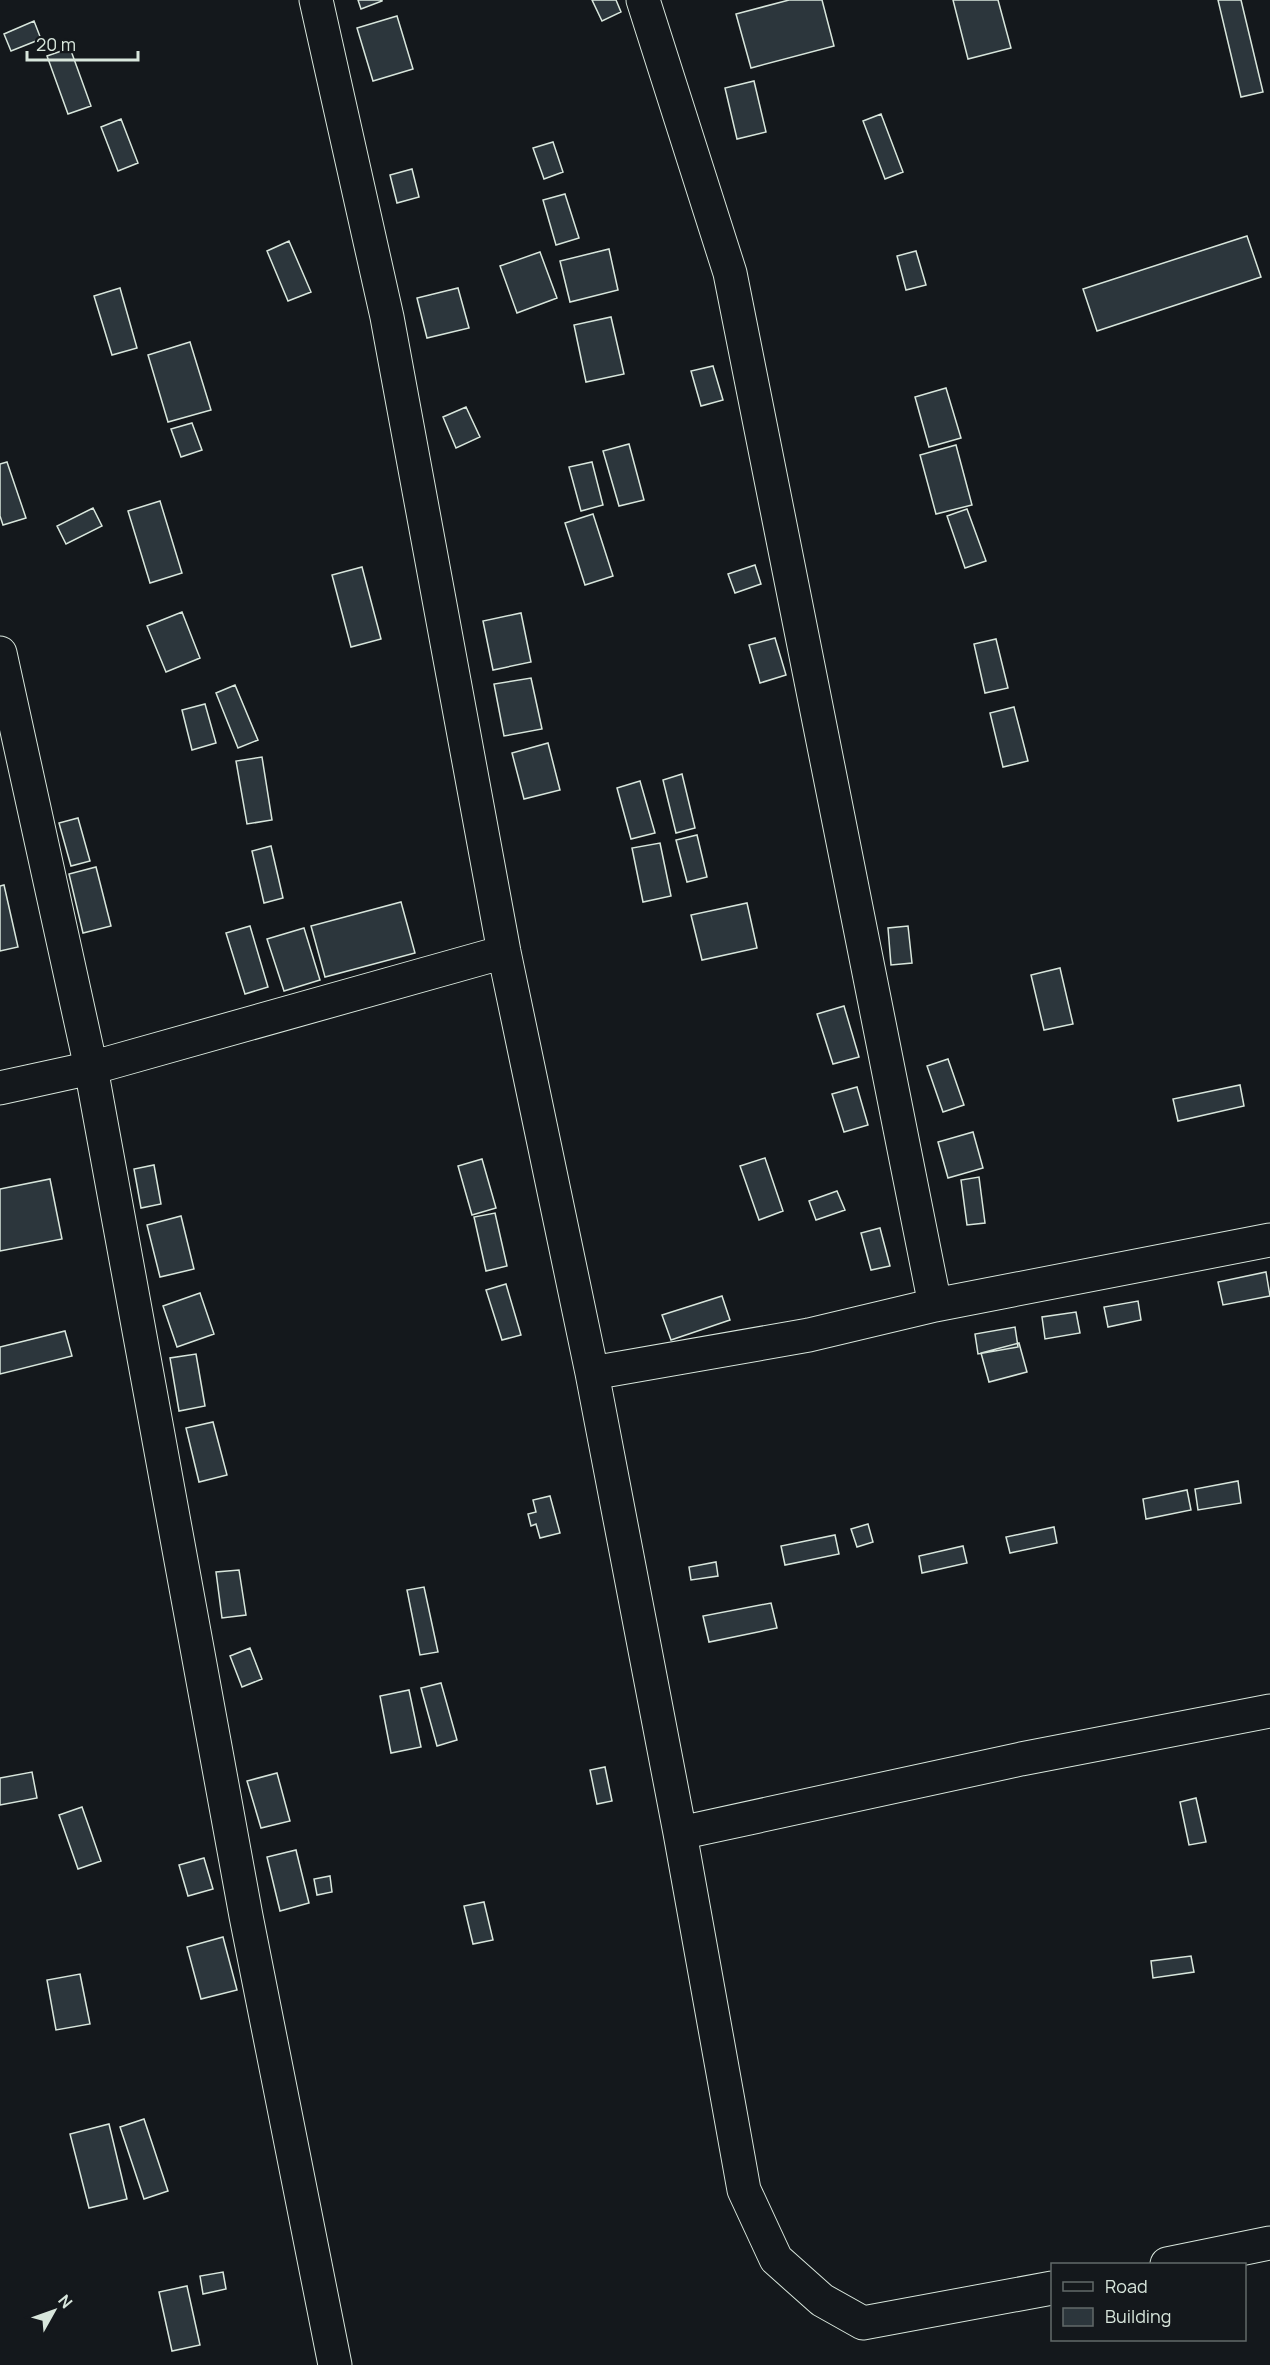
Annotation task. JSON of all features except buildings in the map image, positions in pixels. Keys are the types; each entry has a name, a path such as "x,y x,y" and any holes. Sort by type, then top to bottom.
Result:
{"street":[{"path":"316,0 387,316 504,952 592,1373 680,1833 744,2190 776,2259 822,2300 863,2323 1051,2288"},
{"path":"643,0 730,273 935,1305"},
{"path":"0,653 91,1068 246,1916 335,2365"},
{"path":"0,1088 91,1068 504,952"},
{"path":"592,1373 809,1335 935,1305 1270,1240"},
{"path":"680,1833 1021,1759 1270,1711"},
{"path":"1176,2263 1270,2243"}]}
